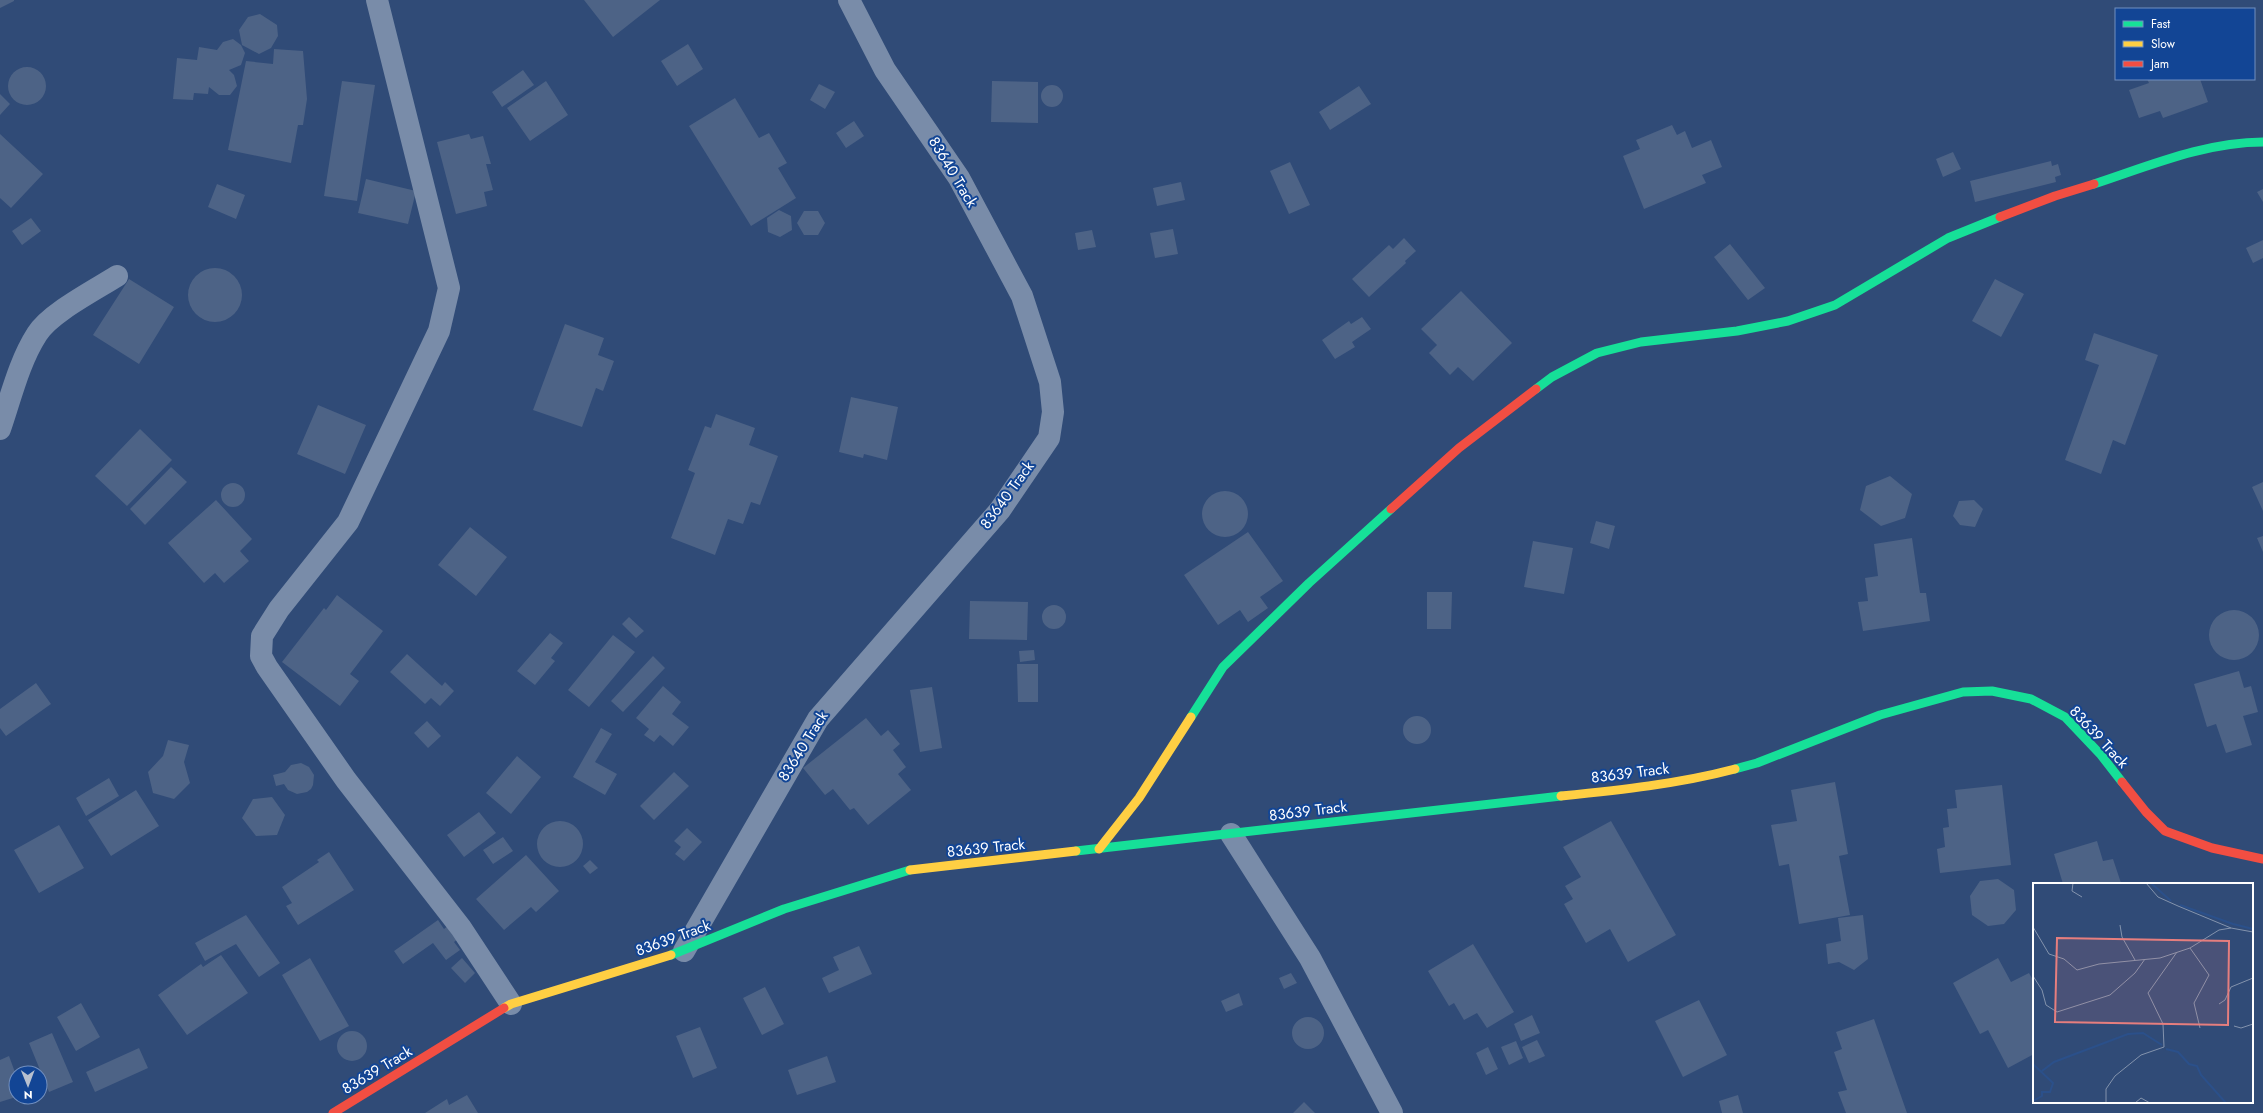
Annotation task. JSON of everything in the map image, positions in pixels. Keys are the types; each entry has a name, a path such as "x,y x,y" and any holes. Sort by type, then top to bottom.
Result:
{"street":[{"path":"377,0 449,288 439,331 348,522 279,609 262,636 261,656 266,667 346,780 462,928 511,1004"},
{"name":"83640 Track","path":"684,951 818,719 1000,510 1049,438 1053,412 1050,382 1022,296 959,178 885,70 849,0"},
{"path":"1099,849 1139,798 1223,667 1309,583 1459,448 1552,377 1597,353 1641,342 1737,331 1788,321 1835,304 1948,238 2055,196 2206,148 2237,142 2263,142"},
{"path":"0,429 22,365 37,333 57,314 117,276"},
{"name":"83639 Track","path":"333,1113 511,1004 684,951 784,909 904,871 1643,787 1700,778 1757,763 1880,715 1963,692 1992,691 2031,699 2065,717 2100,754 2146,812 2166,831 2212,848 2263,859"},
{"path":"1231,834 1310,958 1392,1113"}],"building":[{"path":"0,0 14,0 14,1 0,8"},
{"path":"584,0 660,0 613,37"},
{"path":"260,14 277,25 278,36 271,48 259,54 242,45 239,30 248,17"},
{"path":"233,39 241,45 245,53 241,65 229,70 234,75 237,86 230,95 219,95 209,87 208,94 194,93 193,100 173,99 177,58 197,60 199,47 217,50 223,42"},
{"path":"688,44 703,69 677,86 661,61"},
{"path":"274,49 303,51 307,99 303,125 298,125 291,163 228,150 246,61 273,64"},
{"path":"23,67 31,67 43,76 46,86 43,96 37,102 31,105 23,105 11,96 8,90 8,82 17,70"},
{"path":"523,70 534,85 502,107 492,92"},
{"path":"2148,80 2200,80 2208,102 2163,118 2160,111 2139,118 2129,90 2149,83"},
{"path":"342,81 375,85 357,201 324,196"},
{"path":"546,81 568,115 530,141 507,108"},
{"path":"992,81 1038,82 1038,123 991,122"},
{"path":"819,84 835,92 825,109 810,100"},
{"path":"1048,85 1056,85 1063,92 1063,100 1056,107 1048,107 1041,100 1041,92"},
{"path":"1359,86 1371,104 1330,130 1319,112"},
{"path":"0,94 10,104 0,115"},
{"path":"735,98 759,138 769,133 787,163 778,168 796,198 751,226 689,126"},
{"path":"854,121 864,136 846,148 836,133"},
{"path":"1672,125 1677,135 1685,131 1692,148 1711,140 1722,167 1702,175 1706,183 1644,209 1623,156 1640,149 1636,140"},
{"path":"0,134 43,174 11,208 0,198"},
{"path":"469,134 471,139 483,136 491,164 486,164 493,190 484,192 487,206 456,214 437,142"},
{"path":"1953,152 1961,169 1943,177 1936,159"},
{"path":"2051,161 2052,166 2058,164 2061,175 2055,177 2056,182 1975,202 1970,181"},
{"path":"1290,162 1310,205 1289,214 1270,171"},
{"path":"366,179 416,191 408,224 358,213"},
{"path":"1181,182 1185,200 1157,206 1153,188"},
{"path":"217,184 245,195 236,219 208,207"},
{"path":"2263,189 2263,202 2257,192"},
{"path":"779,210 791,216 792,230 780,237 768,232 767,218"},
{"path":"804,211 818,211 825,223 818,235 804,235 797,223"},
{"path":"31,218 41,231 22,245 12,231"},
{"path":"1173,229 1178,254 1155,258 1150,233"},
{"path":"1092,230 1096,247 1078,250 1075,233"},
{"path":"1404,238 1416,251 1405,261 1406,263 1369,297 1352,279 1389,245 1393,249"},
{"path":"2263,240 2263,258 2253,263 2246,248"},
{"path":"1730,244 1765,288 1748,300 1714,257"},
{"path":"215,268 225,270 234,276 240,285 242,295 240,305 234,314 225,320 215,322 205,320 196,314 190,305 188,295 190,285 196,276 205,270"},
{"path":"129,279 174,307 139,364 93,335"},
{"path":"1995,279 2024,294 2001,337 1972,321"},
{"path":"1461,291 1512,343 1473,381 1458,367 1450,375 1429,353 1437,345 1421,329"},
{"path":"1362,317 1371,329 1352,342 1355,347 1335,359 1322,340 1349,321 1351,324"},
{"path":"565,324 604,338 598,355 614,361 603,391 596,388 582,427 533,410"},
{"path":"2094,333 2158,355 2125,445 2113,440 2101,474 2065,460 2099,365 2085,360"},
{"path":"851,397 898,407 887,460 864,454 863,458 839,452"},
{"path":"318,405 366,425 345,474 297,454"},
{"path":"716,414 755,428 749,445 778,456 760,505 751,502 743,524 728,519 715,555 671,538 695,473 688,470 705,426 711,428"},
{"path":"140,429 172,460 127,506 95,476"},
{"path":"171,467 187,482 145,525 130,509"},
{"path":"1890,476 1912,494 1905,518 1881,526 1860,510 1866,486"},
{"path":"2263,482 2263,511 2252,487"},
{"path":"233,483 242,486 245,495 242,504 233,507 224,504 221,495 224,486"},
{"path":"1220,491 1230,491 1238,495 1244,501 1248,509 1248,519 1244,527 1238,533 1230,537 1220,537 1212,533 1206,527 1202,519 1202,509 1206,501 1212,495"},
{"path":"216,500 252,539 240,551 249,561 224,583 215,573 204,583 168,543"},
{"path":"1974,500 1983,509 1975,527 1960,525 1953,516 1959,501"},
{"path":"1596,521 1615,526 1609,549 1590,543"},
{"path":"470,527 507,557 476,596 438,565"},
{"path":"1248,532 1283,581 1260,597 1268,608 1248,622 1240,610 1218,625 1184,575"},
{"path":"2263,536 2263,552 2257,538"},
{"path":"1912,538 1920,593 1926,593 1930,621 1863,631 1858,602 1868,601 1865,578 1878,576 1874,544"},
{"path":"1533,541 1573,548 1564,594 1524,587"},
{"path":"1427,592 1452,592 1451,629 1427,629"},
{"path":"337,595 383,631 350,674 359,681 340,706 282,662 324,608 326,610"},
{"path":"970,601 1028,602 1027,640 969,639"},
{"path":"1054,605 1063,608 1066,617 1063,626 1054,629 1045,626 1042,617 1045,608"},
{"path":"2234,610 2243,612 2254,621 2259,635 2257,644 2248,655 2234,660 2225,658 2214,649 2209,635 2211,626 2220,615"},
{"path":"629,617 644,631 636,638 622,624"},
{"path":"550,633 563,643 551,658 555,661 535,685 517,671"},
{"path":"613,635 635,652 589,707 568,690"},
{"path":"1034,650 1035,660 1020,662 1019,651"},
{"path":"407,654 442,686 445,682 454,691 440,706 431,698 425,704 390,672"},
{"path":"653,656 665,668 623,712 611,701"},
{"path":"1017,664 1038,664 1038,702 1018,702"},
{"path":"2239,671 2244,688 2251,686 2258,712 2243,716 2252,745 2226,753 2216,724 2207,727 2194,684"},
{"path":"36,683 51,704 6,736 0,728 0,709"},
{"path":"663,686 681,702 672,714 689,727 673,746 660,735 654,742 644,735 649,729 636,718"},
{"path":"932,687 942,748 920,752 910,690"},
{"path":"1417,716 1423,717 1427,720 1430,724 1430,736 1427,740 1423,743 1417,744 1411,743 1407,740 1404,736 1403,730 1404,724 1407,720 1411,717"},
{"path":"866,718 881,736 888,730 900,744 893,750 906,767 898,774 911,790 868,825 854,808 850,810 833,789 825,795 803,768"},
{"path":"427,721 441,736 428,748 414,733"},
{"path":"601,728 612,734 595,762 617,774 605,795 573,777"},
{"path":"168,740 189,745 184,762 190,783 174,799 153,793 148,772 163,756"},
{"path":"517,756 541,777 511,814 486,793"},
{"path":"301,763 309,767 314,775 311,789 307,792 297,794 288,790 284,784 276,786 273,775 285,772 291,765"},
{"path":"674,772 689,786 654,820 640,806"},
{"path":"109,778 119,796 86,816 76,798"},
{"path":"1835,782 1848,854 1839,856 1850,915 1799,924 1789,864 1779,866 1771,825 1797,821 1791,790"},
{"path":"2002,785 2011,865 1940,873 1937,849 1945,847 1943,828 1949,827 1947,809 1957,808 1955,790"},
{"path":"136,790 159,826 111,856 88,820"},
{"path":"272,797 285,815 277,835 256,836 242,818 253,799"},
{"path":"479,812 496,833 464,857 447,835"},
{"path":"560,821 573,825 579,831 583,844 579,857 573,863 560,867 547,863 541,857 537,844 541,831 547,825"},
{"path":"1611,821 1676,935 1628,962 1610,929 1586,943 1564,904 1573,899 1565,886 1581,877 1563,847"},
{"path":"59,825 84,868 39,893 14,850"},
{"path":"687,828 702,842 684,861 675,854 681,847 674,841"},
{"path":"503,837 513,851 493,864 483,850"},
{"path":"2097,841 2103,861 2113,859 2121,883 2063,883 2054,854"},
{"path":"329,852 354,890 298,925 286,906 292,903 282,887 319,862 317,860"},
{"path":"526,855 559,891 536,912 531,907 504,930 476,899"},
{"path":"590,860 598,868 590,874 583,866"},
{"path":"1998,879 2014,890 2016,910 2004,924 1988,926 1972,915 1970,896 1980,881"},
{"path":"246,915 280,963 259,977 236,944 205,961 195,943"},
{"path":"1863,915 1868,959 1854,970 1839,962 1828,964 1826,944 1841,941 1838,918"},
{"path":"438,920 444,929 449,925 458,939 454,942 460,950 446,960 433,943 403,964 394,951"},
{"path":"1473,944 1514,1012 1487,1028 1477,1013 1464,1020 1454,1003 1449,1006 1428,971"},
{"path":"859,946 872,974 829,993 822,978 839,970 833,957"},
{"path":"221,955 248,993 187,1035 158,995 201,964 203,967"},
{"path":"310,958 349,1026 320,1041 282,975"},
{"path":"462,958 475,973 465,983 451,968"},
{"path":"1998,958 2011,982 2029,973 2033,980 2033,1055 2008,1068 1988,1030 1980,1034 1953,983"},
{"path":"1291,973 1297,983 1284,989 1279,978"},
{"path":"765,987 784,1024 762,1035 743,998"},
{"path":"1239,993 1243,1005 1226,1012 1221,1001"},
{"path":"1699,1000 1727,1055 1683,1077 1655,1021"},
{"path":"81,1003 100,1037 76,1051 57,1017"},
{"path":"1532,1015 1540,1033 1521,1041 1514,1024"},
{"path":"1308,1017 1314,1018 1321,1024 1324,1033 1323,1039 1317,1046 1308,1049 1302,1048 1295,1042 1292,1033 1293,1027 1299,1020"},
{"path":"1874,1019 1907,1113 1846,1113 1838,1092 1847,1090 1834,1052 1842,1049 1836,1032"},
{"path":"700,1027 717,1068 693,1078 676,1036"},
{"path":"352,1031 363,1035 367,1046 363,1057 352,1061 341,1057 337,1046 341,1035"},
{"path":"52,1033 73,1082 49,1092 48,1065 38,1065 29,1043"},
{"path":"1537,1040 1545,1056 1529,1063 1522,1047"},
{"path":"1516,1041 1523,1058 1509,1065 1501,1047"},
{"path":"1488,1047 1498,1069 1486,1075 1476,1053"},
{"path":"139,1048 148,1068 95,1092 86,1072"},
{"path":"9,1056 12,1065 8,1065 8,1100 0,1102 0,1060"},
{"path":"827,1056 836,1082 797,1095 788,1070"},
{"path":"467,1095 478,1113 425,1113 447,1099 449,1105"},
{"path":"1738,1095 1743,1113 1722,1113 1719,1101"},
{"path":"1304,1102 1315,1113 1293,1113"}],"traffic: fast":[{"path":"2094,184 2177,156 2220,146 2263,142"},
{"path":"1536,389 1552,377 1597,353 1641,342 1737,331 1788,321 1835,305 1948,238 2000,217"},
{"path":"1191,717 1223,667 1309,583 1391,509"},
{"path":"1735,769 1757,763 1880,715 1963,692 1992,691 2031,699 2065,717 2101,755 2122,782"},
{"path":"1076,851 1561,796"},
{"path":"671,955 784,909 910,870"}],"traffic: slow":[{"path":"1099,849 1139,798 1191,717"},
{"path":"1561,796 1670,783 1735,769"},
{"path":"910,870 1076,851"},
{"path":"504,1008 511,1004 671,955"}],"traffic: jam":[{"path":"2000,217 2055,196 2094,184"},
{"path":"1391,509 1459,448 1536,389"},
{"path":"2122,782 2146,812 2165,831 2212,848 2263,859"},
{"path":"333,1113 504,1008"}]}
